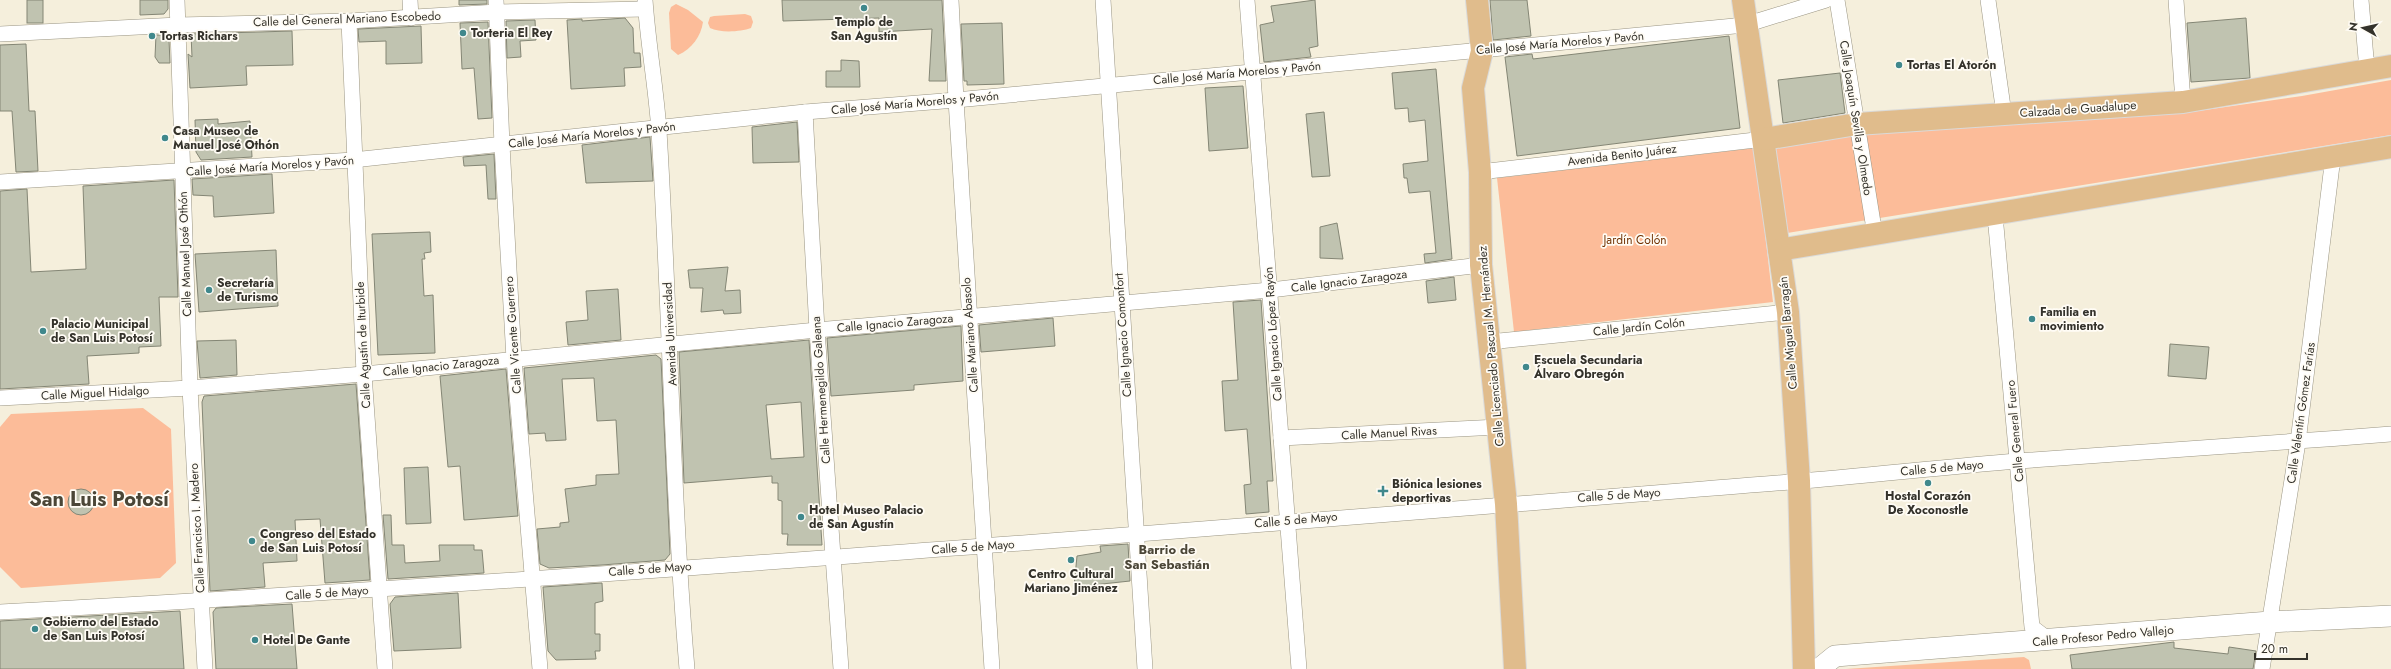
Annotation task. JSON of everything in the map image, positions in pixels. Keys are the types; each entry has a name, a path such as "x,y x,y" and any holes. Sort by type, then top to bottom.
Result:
{"main road":[{"name":"Calle Licenciado Pascual M. Hernández","path":"1477,0 1482,51 1473,88 1480,172 1481,265 1506,504 1515,669"},
{"name":"Calle Miguel Barragán","path":"1743,0 1745,25 1764,139 1788,312 1799,481 1804,669"},
{"name":"Calzada de Guadalupe","path":"1764,139 1857,124 2183,102 2391,66"},
{"path":"1779,250 2391,147"}],"street":[{"name":"Calle Manuel José Othón","path":"177,0 190,388"},
{"path":"410,0 411,18"},
{"name":"Calle Mariano Abasolo","path":"951,0 969,316 992,669"},
{"name":"Calle Ignacio Comonfort","path":"1103,0 1107,86 1146,669"},
{"name":"Calle Ignacio López Rayón","path":"1247,0 1254,72 1286,521 1299,669"},
{"name":"Calle José María Morelos y Pavón","path":"0,182 183,172 353,160 805,112 956,100 1745,25 1826,0"},
{"name":"Calle Joaquín Sevilla y Olmedo","path":"1837,0 1875,235"},
{"path":"1988,0 2004,114"},
{"path":"2176,0 2183,102"},
{"path":"2361,0 2367,70"},
{"name":"Calle del General Mariano Escobedo","path":"0,34 178,25 411,18 496,6 645,5"},
{"name":"Avenida Universidad","path":"645,5 658,128 671,344 678,567 687,669"},
{"name":"Calle Vicente Guerrero","path":"496,6 514,359 531,577 540,669"},
{"name":"Calle Agustín de Iturbide","path":"349,21 353,160 364,374 385,669"},
{"name":"Calle Hermenegildo Galeana","path":"805,112 817,330 841,669"},
{"name":"Avenida Benito Juárez","path":"1480,172 1764,139"},
{"name":"Calle Valentín Gómez Farías","path":"2262,669 2298,442 2333,157"},
{"name":"Calle General Fuero","path":"1995,214 2032,627 2049,640"},
{"name":"Calle Ignacio Zaragoza","path":"190,388 364,374 817,330 1270,290 1481,265"},
{"name":"Calle Jardín Colón","path":"1489,342 1788,312"},
{"name":"Calle Miguel Hidalgo","path":"0,398 190,388"},
{"name":"Calle Francisco I. Madero","path":"190,388 205,669"},
{"name":"Calle Manuel Rivas","path":"1280,438 1498,427"},
{"name":"Calle 5 de Mayo","path":"0,612 201,601 678,567 805,560 832,556 985,546 1799,481 2018,461 2298,442 2391,434"},
{"name":"Calle Profesor Pedro Vallejo","path":"1819,669 1835,656 2270,622 2391,616"}],"green space":[{"path":"676,4 688,10 703,22 698,37 692,46 678,55 671,49 669,13 671,7"},
{"path":"745,14 751,16 753,22 751,28 736,31 719,31 710,28 708,23 710,17 714,16"},
{"path":"2391,80 2391,135 1781,234 1769,147 1858,130 2184,113 2302,96"},
{"name":"Jardín Colón","path":"1755,148 1773,302 1514,332 1497,178"},
{"path":"143,408 171,429 176,563 160,578 21,588 0,567 0,427 11,414"},
{"path":"2024,657 2029,660 2031,669 1846,669"}],"building":[{"path":"27,0 43,0 43,23 27,23"},
{"path":"140,0 168,0 168,9 164,14 140,15"},
{"path":"459,0 487,0 487,4 459,5"},
{"name":"Templo de San Agustín","path":"782,0 942,0 946,81 929,81 932,29 879,32 879,18 783,21"},
{"path":"1315,0 1318,46 1309,48 1311,57 1264,62 1260,25 1274,22 1271,6"},
{"path":"1490,0 1527,0 1531,36 1493,40"},
{"path":"625,18 633,28 634,53 640,53 641,67 624,68 625,86 571,89 567,20 582,19 582,21"},
{"path":"2246,18 2250,78 2191,82 2187,23"},
{"path":"535,20 536,40 520,41 521,57 507,58 506,21"},
{"path":"488,22 492,118 478,119 474,68 462,69 460,23"},
{"path":"1002,23 1004,84 967,85 967,81 964,81 961,24"},
{"path":"421,26 422,63 386,64 386,41 359,42 358,29"},
{"path":"292,31 293,65 246,66 247,85 190,88 188,54 192,57 191,34"},
{"path":"156,35 163,35 169,40 170,63 159,63 155,57"},
{"path":"1729,36 1740,128 1517,156 1505,57 1532,54 1533,59"},
{"path":"26,44 29,111 35,111 38,171 16,172 12,111 0,111 0,45"},
{"path":"841,60 859,61 860,87 826,87 826,71 841,71"},
{"path":"1436,69 1452,259 1425,263 1424,254 1436,253 1430,191 1409,193 1407,178 1404,178 1403,164 1428,161 1425,120 1409,122 1408,108 1395,109 1392,73"},
{"path":"1840,73 1845,113 1783,123 1778,80"},
{"path":"1243,86 1248,148 1209,151 1205,88"},
{"path":"1324,112 1330,176 1312,177 1306,114"},
{"path":"218,119 218,124 250,121 252,157 201,160 196,152 195,120"},
{"path":"797,122 799,162 753,163 752,127"},
{"path":"650,137 653,181 586,183 582,145"},
{"path":"494,154 496,199 488,199 486,165 464,166 463,157"},
{"path":"272,174 274,213 214,217 213,196 193,195 192,179"},
{"path":"174,180 178,297 159,297 161,346 139,347 139,353 87,356 89,384 0,389 0,191 27,189 31,272 86,269 83,186"},
{"path":"1337,223 1343,259 1320,258 1320,227"},
{"path":"430,232 431,252 424,253 425,259 422,259 424,296 433,295 435,353 378,355 372,234"},
{"path":"276,250 278,306 199,312 195,254"},
{"path":"728,267 725,291 740,290 741,313 724,314 723,310 701,312 703,288 690,288 688,270"},
{"path":"1454,277 1456,300 1428,303 1426,281"},
{"path":"618,289 621,340 568,345 566,322 588,320 586,291"},
{"path":"1261,300 1273,481 1267,481 1269,512 1246,514 1244,485 1251,484 1247,429 1225,431 1222,381 1238,380 1233,302"},
{"path":"1053,318 1055,346 981,352 979,325"},
{"path":"961,326 963,381 914,385 914,390 831,396 827,338"},
{"path":"236,340 237,375 200,378 197,341"},
{"path":"809,340 822,545 787,545 788,534 782,534 782,501 778,500 778,483 772,483 772,476 684,483 679,352","holes":["801,402 804,457 771,459 766,405"]},
{"path":"2170,344 2209,347 2206,379 2168,376"},
{"path":"656,355 661,359 670,554 665,560 602,565 549,568 540,564 537,529 560,527 560,523 569,522 565,489 596,485 596,475 619,474 616,420 597,421 594,378 562,379 566,440 546,441 545,433 529,434 524,368"},
{"path":"506,369 518,516 464,520 460,466 448,467 440,376"},
{"path":"356,384 370,580 325,583 320,519 295,520 297,561 263,563 265,587 210,591 202,402 204,396"},
{"path":"428,467 431,523 406,524 404,468"},
{"path":"81,489 90,493 94,502 90,511 81,515 72,511 68,502 72,493"},
{"path":"383,515 391,515 392,545 404,545 405,563 440,561 439,545 474,545 474,550 482,550 484,573 388,579"},
{"path":"1128,544 1130,581 1074,587 1077,556 1101,552 1100,546"},
{"path":"602,583 603,601 595,603 595,634 600,634 600,651 595,651 596,659 556,660 548,651 543,587"},
{"path":"458,593 461,648 394,651 390,604 395,597"},
{"name":"Hotel De Gante","path":"292,604 297,669 216,669 213,612 216,608"},
{"path":"180,611 184,669 0,669 0,621"},
{"path":"2174,642 2174,648 2228,654 2229,647 2256,651 2253,669 2072,669 2070,655"}],"place":[{"name":"Templo de San Agustín","path":"864,8"},
{"name":"Torteria El Rey","path":"463,33"},
{"name":"Tortas Richars","path":"152,36"},
{"name":"Tortas El Atorón","path":"1899,65"},
{"name":"Casa Museo de Manuel José Othón","path":"165,138"},
{"name":"Secretaría de Turismo","path":"209,290"},
{"name":"Familia en movimiento","path":"2032,319"},
{"name":"Palacio Municipal de San Luis Potosí","path":"43,331"},
{"name":"Escuela Secundaria Álvaro Obregón","path":"1526,367"},
{"name":"Hostal Corazón De Xoconostle","path":"1928,483"},
{"name":"Biónica lesiones deportivas","path":"1383,491"},
{"name":"Hotel Museo Palacio de San Agustín","path":"801,517"},
{"name":"Congreso del Estado de San Luis Potosí","path":"252,541"},
{"name":"Centro Cultural Mariano Jiménez","path":"1071,560"},
{"name":"Gobierno del Estado de San Luis Potosí","path":"35,629"},
{"name":"Hotel De Gante","path":"255,640"}],"district":[{"name":"San Luis Potosí","path":"99,499"},
{"name":"Barrio de San Sebastián","path":"1167,556"}]}
